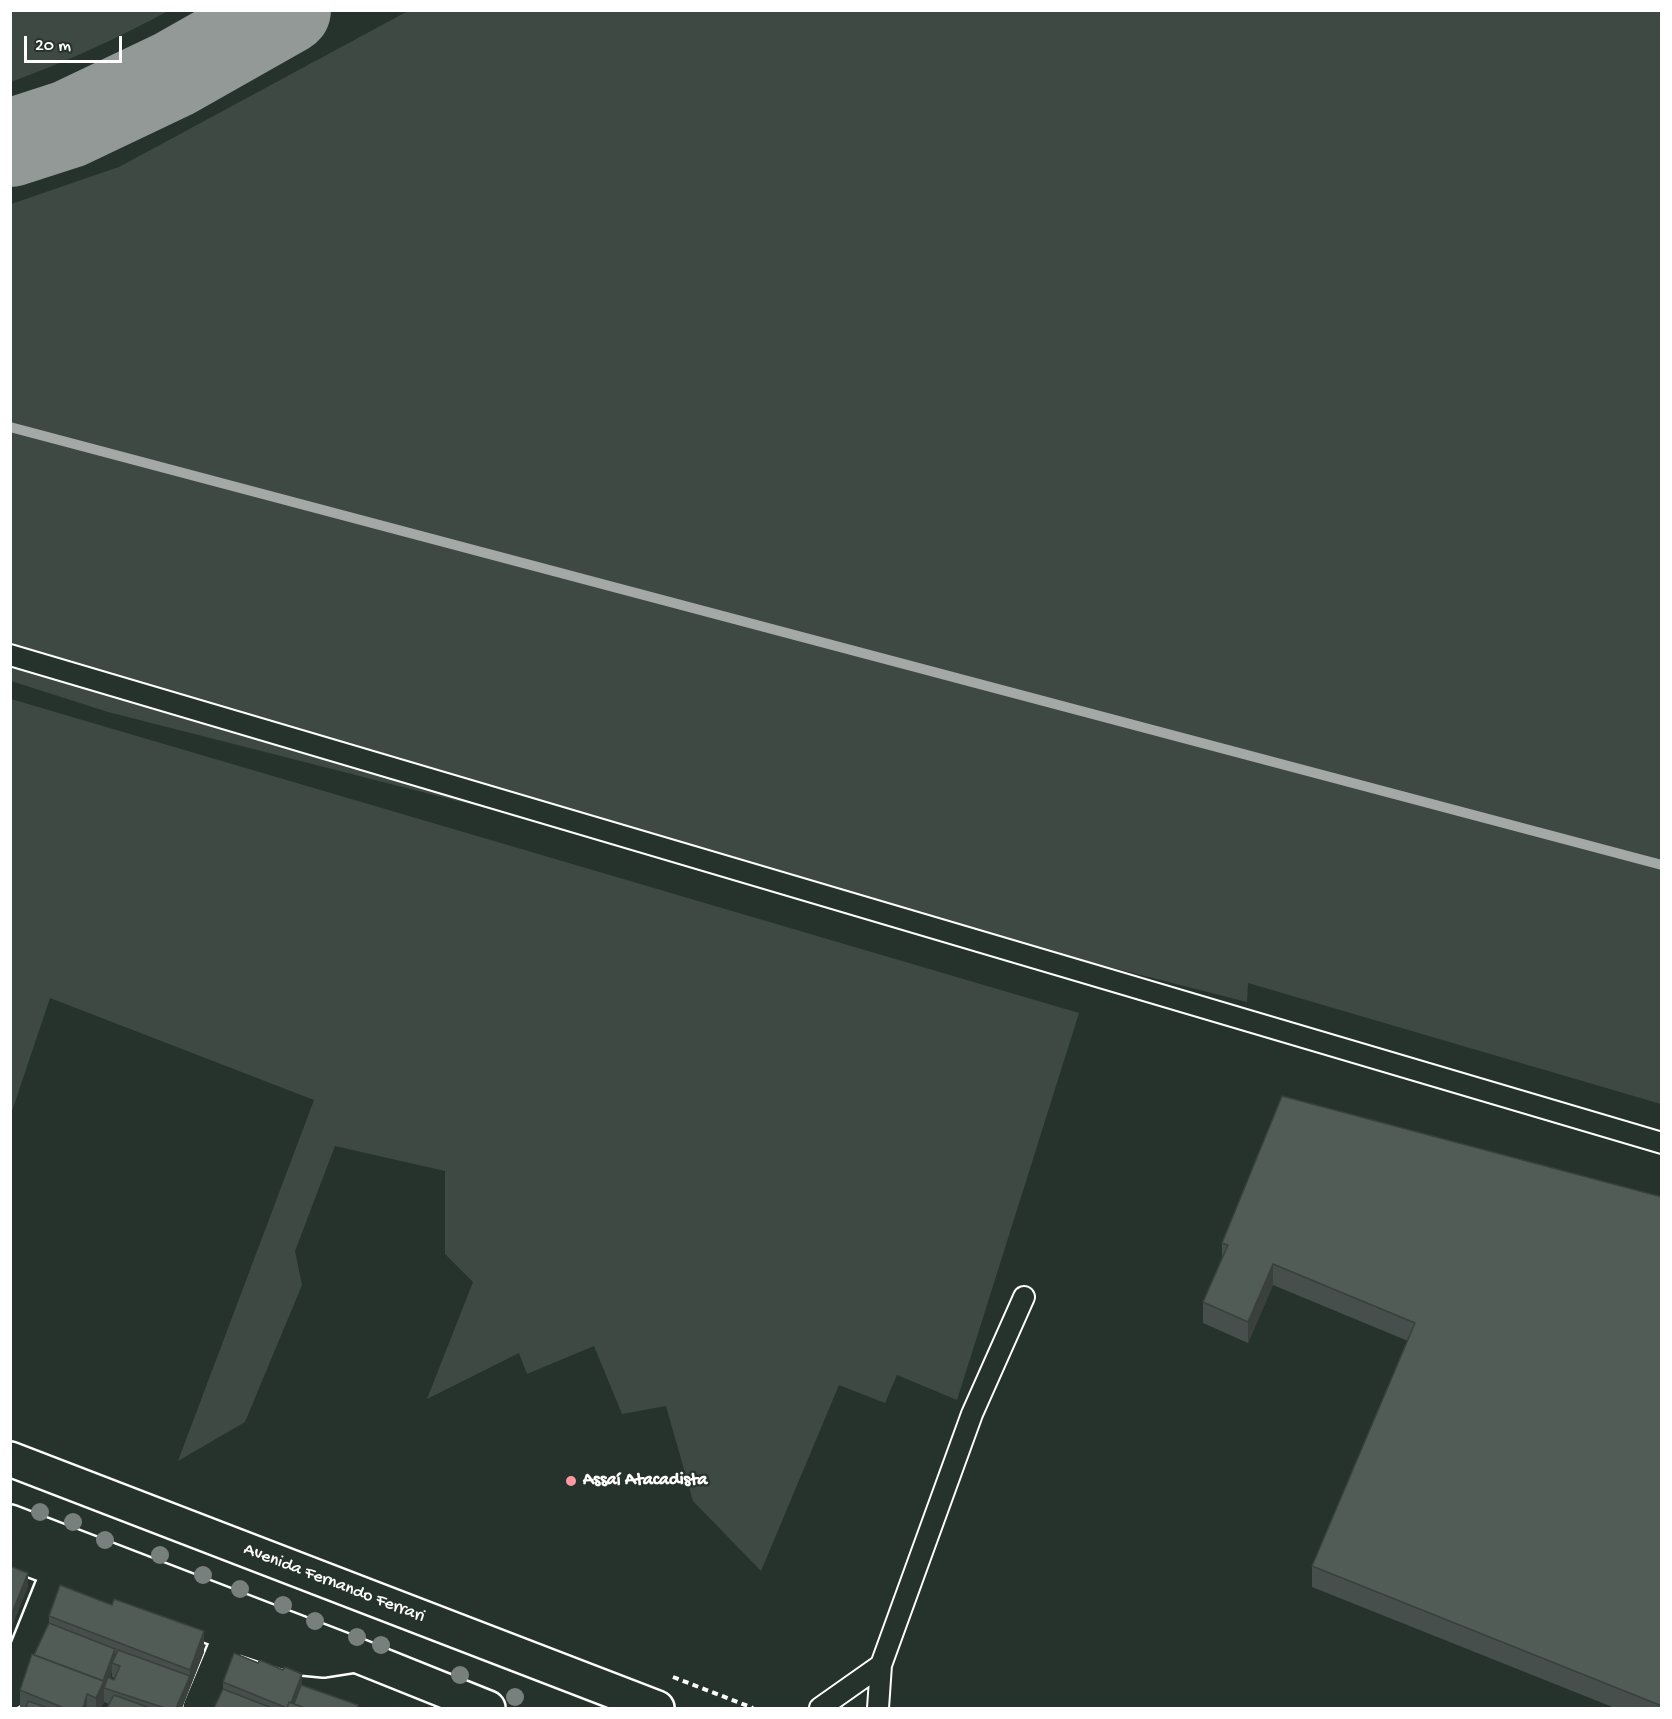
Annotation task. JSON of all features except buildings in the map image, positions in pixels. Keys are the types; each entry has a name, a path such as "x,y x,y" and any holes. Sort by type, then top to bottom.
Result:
{"main road":[{"name":"Avenida Fernando Ferrari","path":"10,1459 657,1708"},
{"path":"10,1522 488,1708"},
{"path":"10,1552 231,1634 303,1658 324,1660 356,1655"},
{"path":"10,1692 59,1570"},
{"path":"200,1708 231,1634"}],"lane":[{"path":"10,655 1662,1143"},
{"path":"879,1708 881,1665 972,1414 1024,1297"},
{"path":"820,1708 881,1665"}],"shaded area":[{"path":"11,10 168,11 91,50 11,82"},
{"path":"408,11 1661,11 1661,1104 1248,983 1247,1002 108,712 11,681 11,204 119,167"},
{"path":"11,699 1079,1013 957,1400 897,1375 885,1403 839,1385 761,1571 693,1501 666,1406 622,1414 594,1346 527,1374 519,1353 427,1399 473,1282 445,1254 445,1171 335,1146 295,1251 302,1285 245,1422 178,1461 314,1100 50,998 11,1114"}],"waterway":[{"path":"10,427 1662,865"}],"taxiway":[{"path":"10,143 69,124 174,74 287,10"}],"place":[{"name":"Assaí Atacadista","path":"571,1481"}]}
